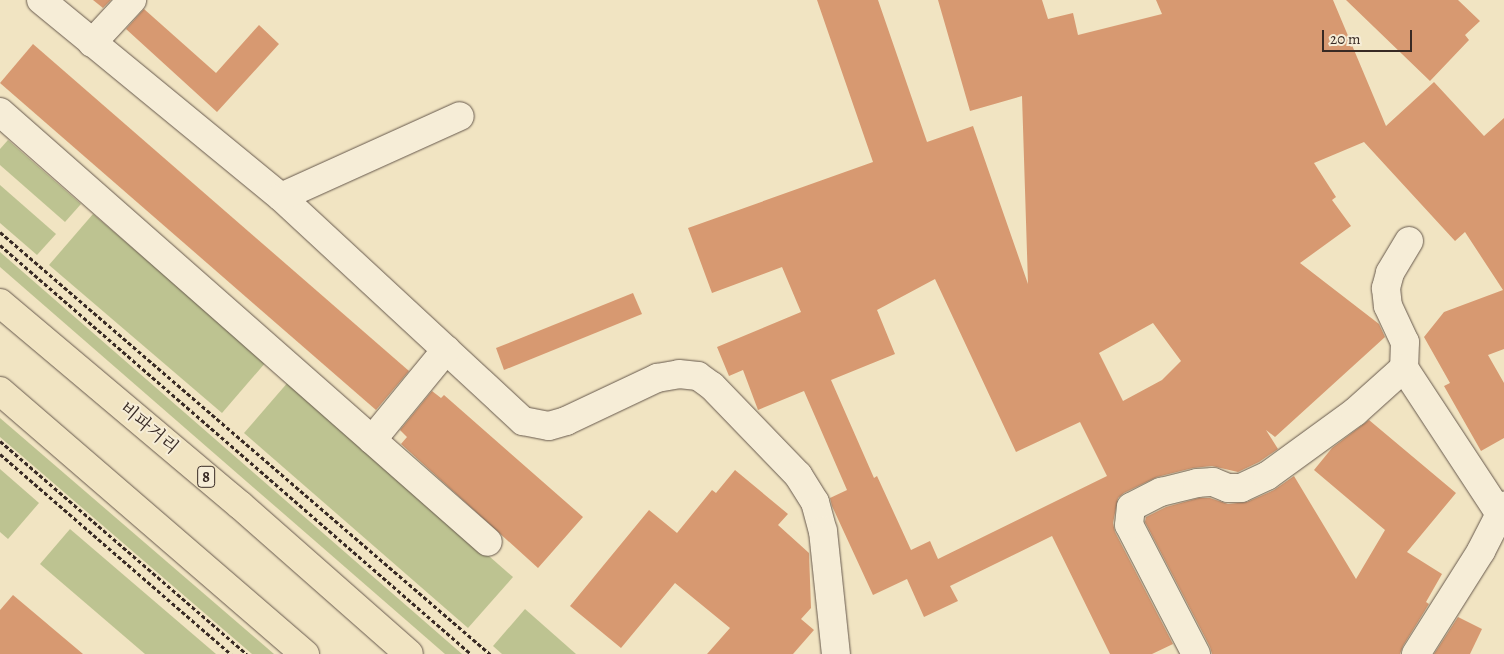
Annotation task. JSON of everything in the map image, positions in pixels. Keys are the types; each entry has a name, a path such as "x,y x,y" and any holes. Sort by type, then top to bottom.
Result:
{"main road":[{"name":"비파거리","path":"0,303 240,505 409,654"},
{"path":"0,391 305,654"}],"street":[{"path":"41,0 281,197 523,421 549,426 566,421 657,378 679,374 698,376 712,386 798,475 815,502 822,531 836,654"},
{"path":"92,43 132,0"},
{"path":"0,112 488,542"},
{"path":"281,197 460,116"},
{"path":"1409,241 1390,273 1386,288 1388,306 1405,342 1404,368 1502,510 1480,551 1416,654"},
{"path":"372,440 446,350"},
{"path":"1196,654 1129,525 1128,513 1131,507 1161,492 1197,483 1213,482 1228,488 1241,488 1267,476 1355,412 1404,368"}],"path":[{"path":"0,232 490,654"},
{"path":"0,245 471,654"},
{"path":"0,441 247,654"},
{"path":"0,454 231,654"}],"green space":[{"path":"8,140 81,204 65,222 0,165 0,149"},
{"path":"0,185 56,234 37,255 0,223"},
{"path":"93,214 266,362 222,413 49,265"},
{"path":"0,252 462,654 445,654 0,267"},
{"path":"289,381 513,577 468,628 244,433"},
{"path":"0,418 274,654 252,654 0,437"},
{"path":"0,469 39,503 8,539 0,532"},
{"path":"70,529 216,654 145,654 40,564"},
{"path":"525,609 576,654 502,654 493,646"}],"building":[{"path":"93,0 111,0 103,8"},
{"path":"817,0 878,0 927,142 973,126 1028,284 1022,96 970,111 938,0 1042,0 1048,19 1073,13 1078,35 1162,14 1156,0 1333,0 1386,126 1434,82 1484,136 1504,118 1504,349 1488,355 1504,383 1504,438 1481,451 1444,386 1450,383 1424,337 1444,312 1503,290 1465,232 1455,241 1364,142 1314,163 1336,197 1332,200 1351,226 1300,263 1379,324 1385,337 1275,437 1266,430 1278,449 1259,462 1238,472 1212,466 1193,468 1157,477 1124,493 1118,498 1113,523 1115,532 1173,644 1152,654 1110,654 1052,536 950,586 958,601 924,617 907,579 873,595 832,506 830,498 847,490 804,391 758,410 743,370 729,376 717,347 801,312 782,267 712,293 688,228 873,162","holes":["935,279 1016,452 1080,422 1107,476 938,559 930,541 911,550 877,476 874,478 831,380 895,354 877,310","1153,323 1181,361 1162,380 1123,401 1099,353"]},
{"path":"1346,0 1458,0 1480,21 1465,35 1469,40 1430,81"},
{"path":"144,9 216,73 259,25 279,44 217,112 126,29"},
{"path":"33,44 409,371 376,410 0,83"},
{"path":"633,293 642,314 504,370 496,348"},
{"path":"432,391 441,398 444,395 583,517 538,568 401,444 407,437 400,430"},
{"path":"1369,420 1456,493 1407,552 1442,574 1426,602 1429,604 1400,654 1212,654 1145,522 1146,517 1166,507 1199,498 1210,498 1228,504 1247,502 1274,490 1294,476 1356,579 1385,530 1314,470 1332,448"},
{"path":"735,470 788,514 778,525 809,553 811,608 801,619 814,630 793,654 707,654 730,628 675,583 621,648 570,606 649,510 677,533 712,490 716,493"},
{"path":"13,595 83,654 0,654 0,610"},
{"path":"1458,617 1482,629 1470,654 1434,654"}]}
